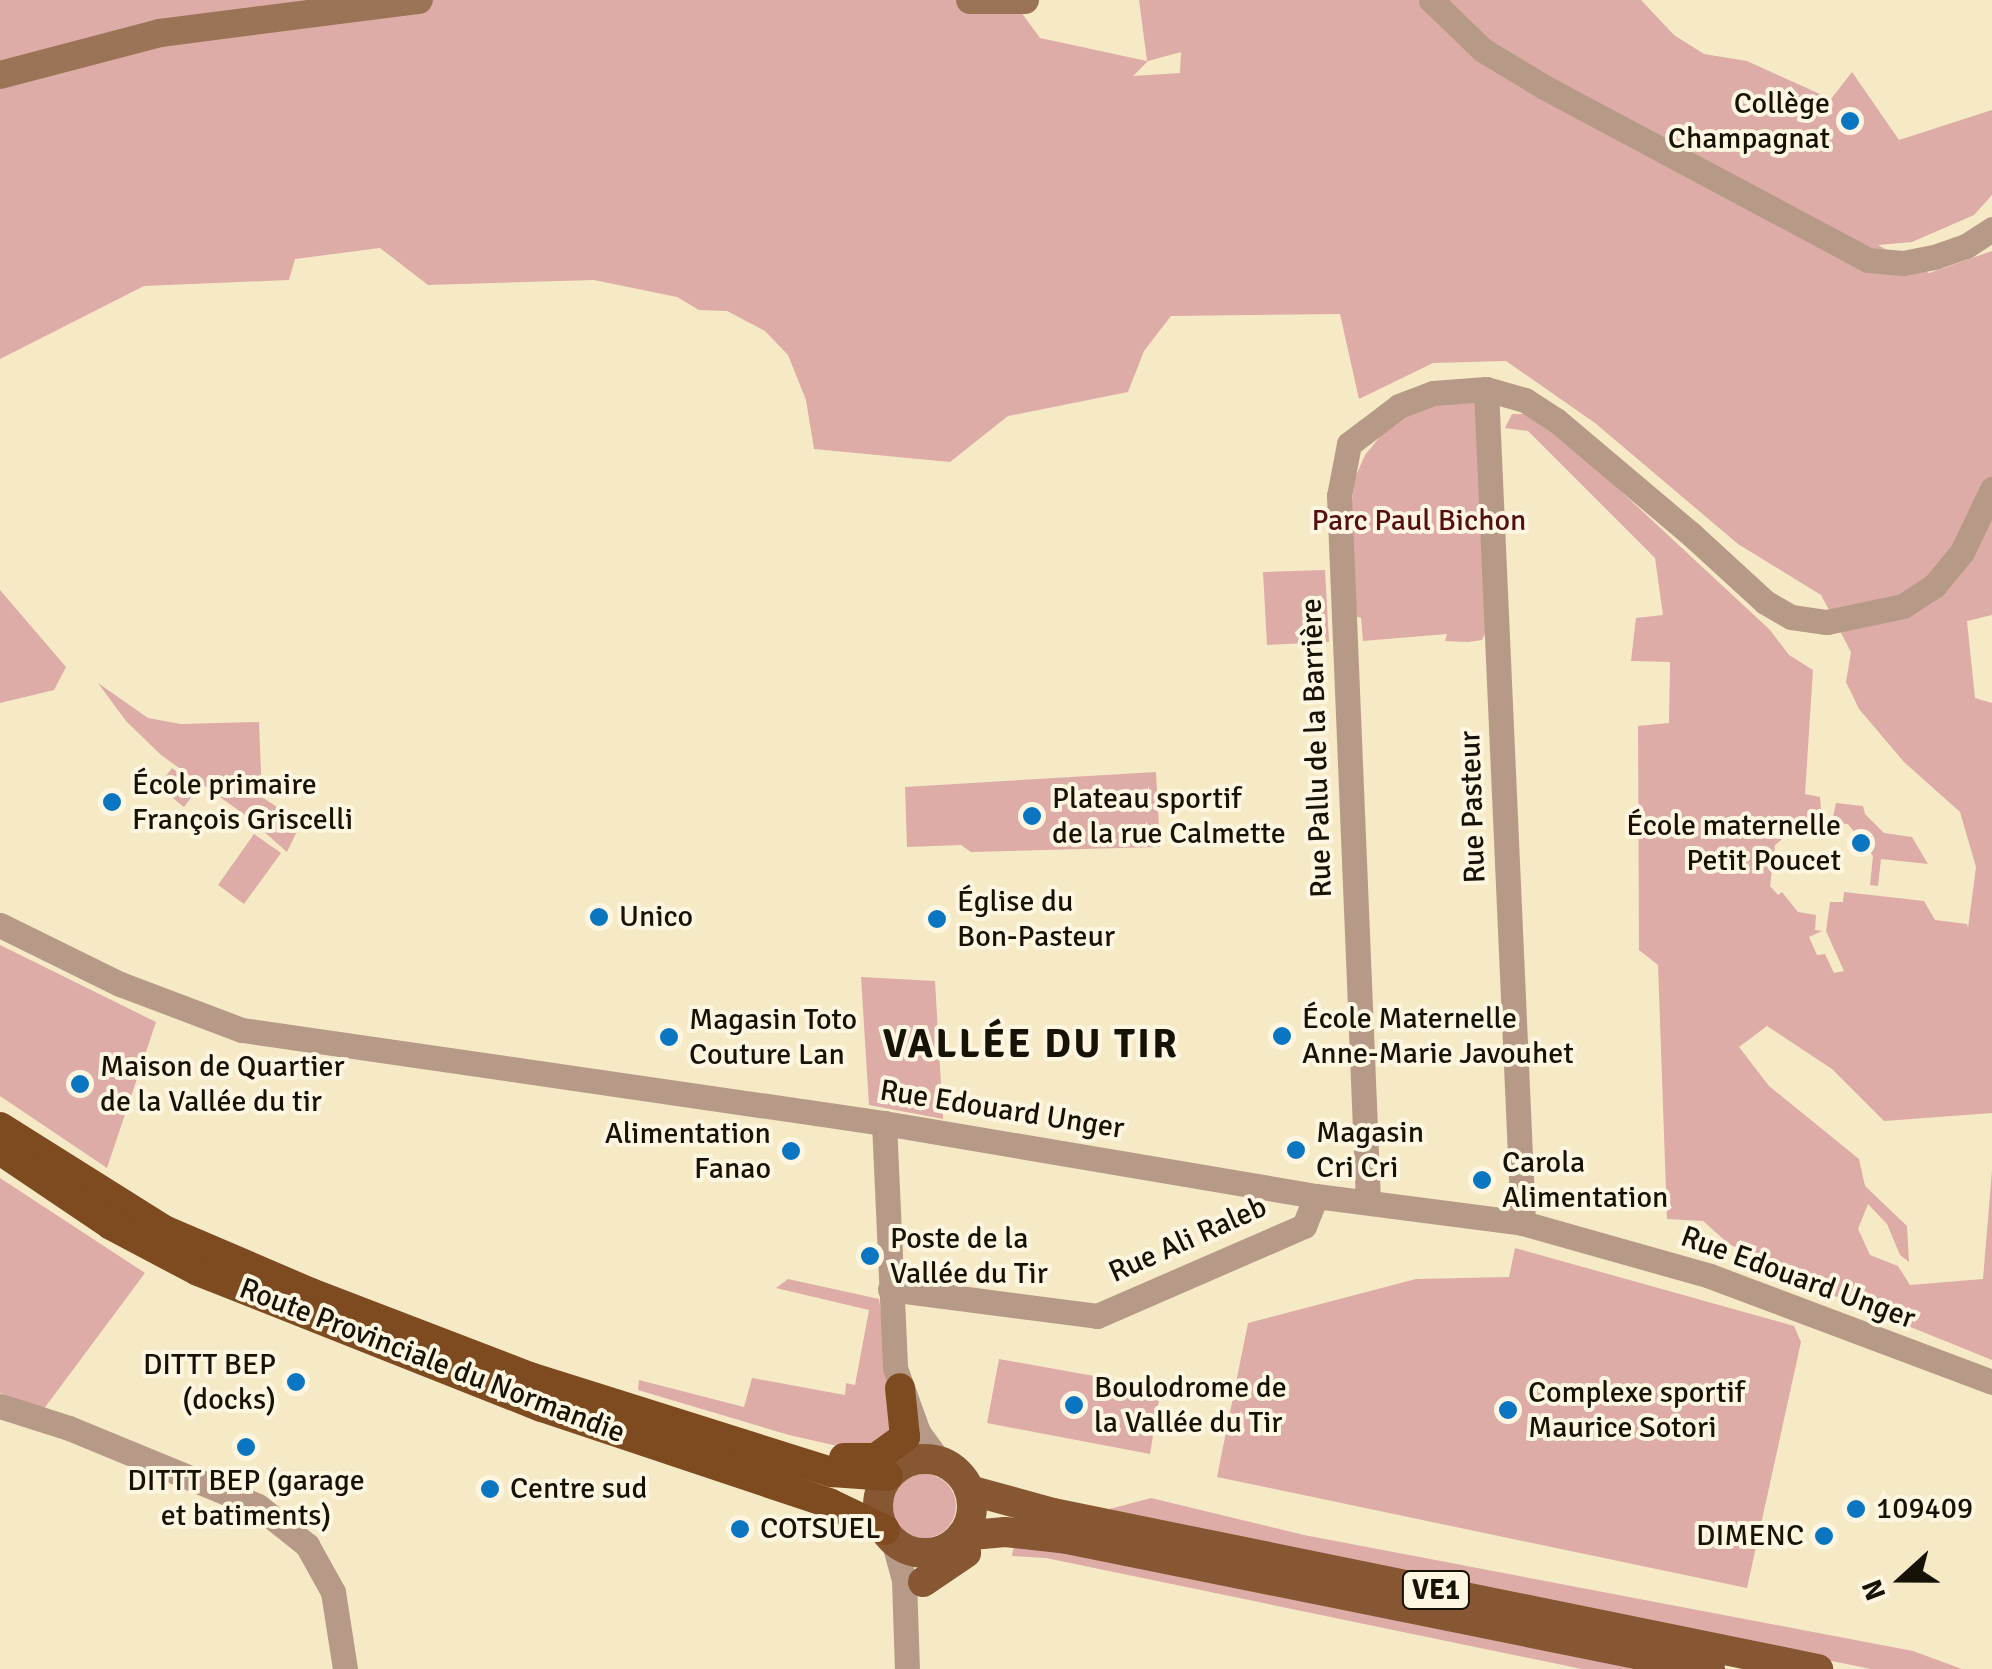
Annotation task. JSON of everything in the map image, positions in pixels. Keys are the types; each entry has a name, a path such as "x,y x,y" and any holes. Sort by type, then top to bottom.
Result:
{"highway":[{"name":"Route Provinciale du Normandie","path":"0,1127 164,1230 460,1350 530,1377 832,1472 891,1473"},
{"name":"Route Provinciale du Normandie","path":"0,1150 111,1225 198,1271 542,1407 829,1504 889,1535"},
{"path":"460,1350 529,1365 853,1459 876,1458 905,1437 900,1388"}],"main road":[{"path":"0,75 160,34 419,0"},
{"path":"970,0 1025,0"},
{"path":"916,1460 939,1461 958,1473 969,1490 971,1514 952,1542 917,1552 889,1535 878,1503 891,1473 916,1460"},
{"name":"VE1","path":"969,1490 1053,1513 1818,1669"},
{"name":"VE1","path":"952,1542 1005,1532 1067,1540 1710,1669"},
{"path":"923,1582 965,1553 1004,1541 1067,1540"}],"street":[{"path":"1431,0 1483,50 1528,78 1868,260 1903,263 1934,258 1966,246 1992,228"},
{"path":"1486,389 1525,400 1556,420 1765,602 1791,617 1827,622 1861,618 1903,606 1919,596 1934,586 1962,552 1992,489"},
{"name":"Rue Pasteur","path":"1486,389 1523,1223"},
{"name":"Rue Pallu de la Barrière","path":"1368,1202 1340,496 1349,444 1398,406 1433,394 1486,389"},
{"name":"Rue Edouard Unger","path":"0,924 55,956 242,1030 884,1123 1316,1196 1523,1223 1710,1276 1992,1382"},
{"path":"884,1123 890,1288 900,1388 918,1432 939,1461"},
{"name":"Rue Ali Raleb","path":"890,1288 1097,1316 1304,1226 1316,1196"},
{"path":"0,1406 69,1428 258,1506 307,1545 333,1592 345,1669"},
{"path":"891,1473 918,1432"},
{"path":"889,1535 904,1580 907,1669"},
{"path":"906,1639 923,1582 952,1542"}],"green space":[{"path":"0,0 1021,0 1021,12 1040,38 1147,61 1139,0 1641,0 1674,35 1704,54 1747,61 1831,99 1852,72 1899,140 1992,110 1992,195 1974,215 1912,242 1878,245 1929,273 1992,251 1992,615 1967,621 1975,698 1992,703 1992,1113 1884,1121 1832,1069 1767,1026 1739,1047 1769,1086 1859,1159 1865,1186 1907,1226 1909,1262 1900,1255 1887,1224 1868,1204 1858,1229 1870,1255 1898,1266 1910,1285 1983,1279 1992,1170 1992,1360 1839,1298 1729,1244 1703,1221 1667,1219 1658,965 1639,950 1638,726 1669,723 1670,662 1631,661 1636,618 1663,615 1655,558 1528,431 1505,428 1512,414 1538,414 1770,630 1789,655 1813,670 1805,794 1820,797 1822,821 1807,819 1775,845 1770,886 1778,895 1782,892 1798,912 1816,915 1815,930 1822,931 1809,937 1817,955 1825,954 1834,973 1844,971 1826,931 1830,902 1843,902 1844,892 1924,901 1935,920 1967,924 1968,928 1976,867 1960,812 1904,762 1859,709 1846,682 1851,652 1821,595 1738,544 1595,423 1506,361 1433,363 1359,399 1340,314 1171,316 1144,351 1128,392 1008,416 950,462 814,449 806,400 788,355 765,331 727,311 699,310 677,297 594,280 428,285 380,248 295,259 289,280 144,286 0,359","holes":["1181,52 1180,73 1133,76 1148,61"]},
{"name":"Parc Paul Bichon","path":"1451,400 1475,402 1487,630 1482,640 1468,642 1445,641 1447,634 1363,641 1361,618 1355,616 1351,508 1355,478 1365,455 1388,427 1409,413"},
{"path":"1325,570 1329,642 1267,645 1263,572"},
{"path":"0,590 66,667 54,690 0,703"},
{"path":"98,683 148,718 181,724 259,722 262,797 301,823 287,852 245,815 161,755 126,721"},
{"path":"172,768 198,788 184,807 158,786"},
{"name":"Plateau sportif de la rue Calmette","path":"1156,772 1160,847 971,852 961,845 907,847 905,787"},
{"path":"1836,803 1863,806 1865,814 1884,833 1912,837 1928,864 1881,859 1878,886 1870,885 1873,856 1848,824 1832,822"},
{"path":"254,834 281,853 244,904 218,885"},
{"path":"0,945 156,1022 107,1168 0,1096"},
{"path":"861,977 935,981 943,1119 869,1105"},
{"path":"0,1178 145,1273 43,1410 0,1393"},
{"name":"Complexe sportif Maurice Sotori","path":"1515,1248 1794,1326 1801,1342 1747,1588 1217,1477 1248,1323 1416,1279 1509,1277"},
{"path":"788,1279 879,1299 894,1402 894,1436 860,1451 789,1435 638,1390 639,1380 744,1407 752,1378 845,1395 846,1383 855,1385 869,1310 776,1288"},
{"name":"Boulodrome de la Vallée du Tir","path":"999,1359 1161,1388 1150,1454 987,1423"},
{"path":"924,1474 947,1483 956,1506 947,1529 924,1538 901,1529 892,1506 901,1483"},
{"path":"1151,1498 1304,1535 1913,1651 1962,1669 1871,1669 1102,1511"},
{"path":"1014,1545 1079,1549 1659,1669 1582,1669 1046,1558 1012,1556"}],"place":[{"name":"Collège Champagnat","path":"1850,121"},
{"name":"École primaire François Griscelli","path":"112,802"},
{"name":"Plateau sportif de la rue Calmette","path":"1032,816"},
{"name":"École maternelle Petit Poucet","path":"1861,843"},
{"name":"Unico","path":"599,917"},
{"name":"Église du Bon-Pasteur","path":"937,919"},
{"name":"École Maternelle Anne-Marie Javouhet","path":"1282,1036"},
{"name":"Magasin Toto Couture Lan","path":"669,1037"},
{"name":"Maison de Quartier de la Vallée du tir","path":"80,1084"},
{"name":"Magasin Cri Cri","path":"1296,1150"},
{"name":"Alimentation Fanao","path":"791,1151"},
{"name":"Carola Alimentation","path":"1482,1180"},
{"name":"Poste de la Vallée du Tir","path":"870,1256"},
{"name":"DITTT BEP (docks)","path":"296,1382"},
{"name":"Boulodrome de la Vallée du Tir","path":"1074,1405"},
{"name":"Complexe sportif Maurice Sotori","path":"1508,1410"},
{"name":"DITTT BEP (garage et batiments)","path":"246,1447"},
{"name":"Centre sud","path":"490,1489"},
{"name":"109409","path":"1856,1509"},
{"name":"COTSUEL","path":"740,1529"},
{"name":"DIMENC","path":"1824,1536"}],"district":[{"name":"VALLÉE DU TIR","path":"1031,1044"}]}
